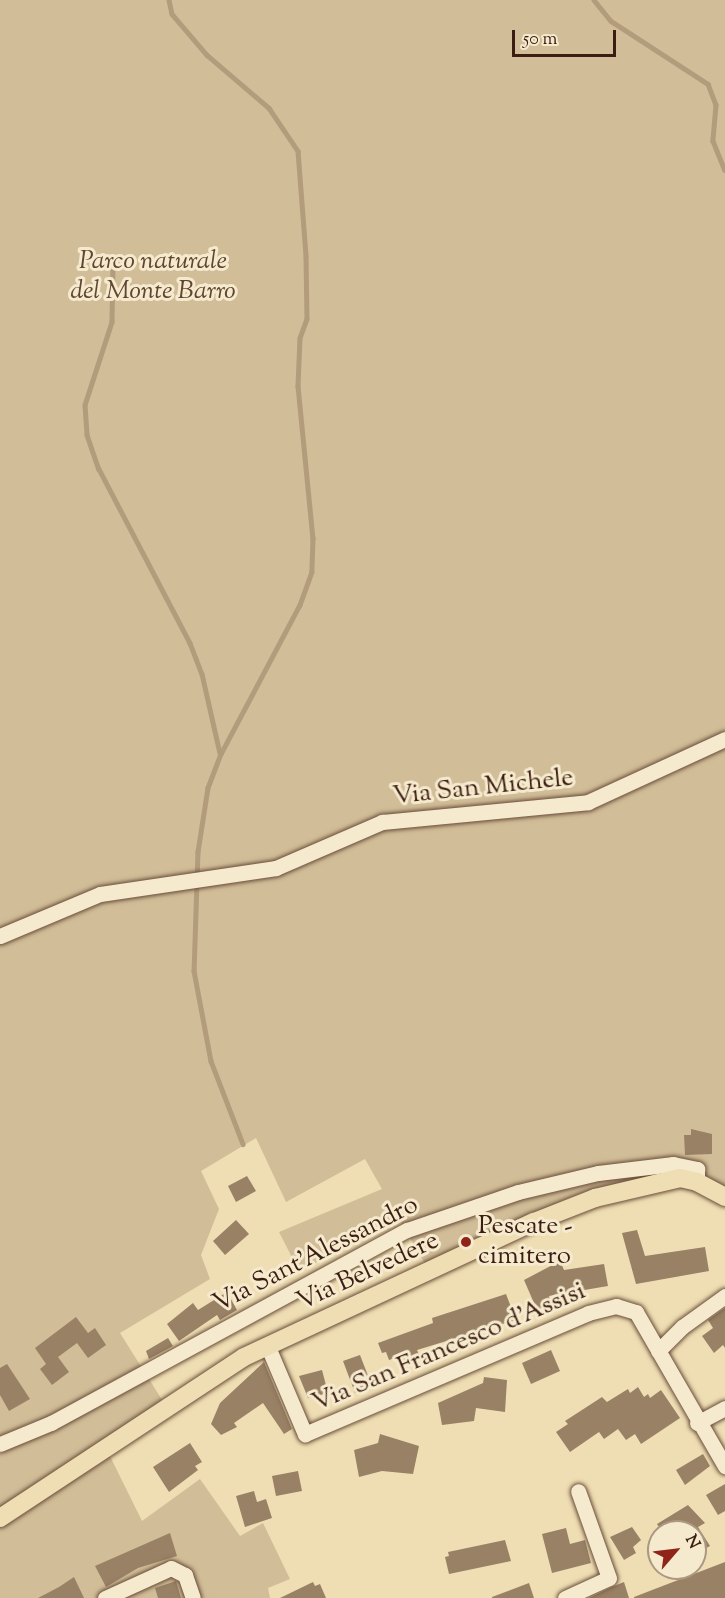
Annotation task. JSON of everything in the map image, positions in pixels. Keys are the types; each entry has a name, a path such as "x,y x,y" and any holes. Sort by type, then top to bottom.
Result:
{"main road":[{"name":"Via Belvedere","path":"0,1518 244,1357 534,1222 595,1198 680,1178 697,1182 725,1197"}],"street":[{"name":"Via San Michele","path":"0,936 100,894 276,868 382,822 588,802 725,739"},
{"name":"Via Sant'Alessandro","path":"0,1444 51,1423 407,1230 518,1192 598,1173 673,1164 697,1169 697,1182"},
{"path":"658,1351 682,1327 725,1296"},
{"name":"Via San Francesco d'Assisi","path":"268,1347 305,1434 598,1311 616,1306 636,1312 697,1423 725,1466"},
{"path":"697,1423 725,1408"},
{"path":"565,1598 609,1578 578,1491"},
{"path":"105,1598 171,1568 185,1575 193,1598"}],"green space":[{"name":"Parco naturale del Monte Barro","path":"0,0 725,0 725,1197 670,1186 622,1192 430,1272 400,1221 299,1271 279,1232 382,1189 365,1159 286,1202 256,1138 201,1171 219,1209 201,1255 210,1279 120,1333 164,1403 103,1442 142,1521 200,1479 240,1536 263,1523 290,1579 268,1588 270,1598 0,1598"}],"building":[{"path":"691,1129 712,1134 712,1154 685,1155 684,1135 691,1135"},
{"path":"247,1176 256,1191 236,1202 228,1186"},
{"path":"236,1220 249,1234 225,1255 213,1241"},
{"path":"637,1230 645,1256 705,1247 709,1271 636,1284 622,1233"},
{"path":"560,1261 564,1270 604,1264 608,1286 549,1296 551,1304 537,1310 524,1280"},
{"path":"227,1292 237,1310 220,1320 217,1315 179,1341 167,1324 193,1303 198,1310"},
{"path":"506,1294 516,1320 417,1350 420,1357 403,1363 401,1356 389,1360 386,1352 382,1353 378,1343 433,1323 432,1318"},
{"path":"725,1308 725,1348 723,1345 714,1353 702,1336 713,1328 708,1320"},
{"path":"76,1317 88,1333 95,1328 106,1345 88,1358 77,1343 58,1357 69,1372 52,1385 40,1369 46,1364 35,1348"},
{"path":"168,1338 173,1346 149,1359 146,1351"},
{"path":"551,1350 560,1371 531,1384 522,1363"},
{"path":"360,1355 372,1386 355,1393 343,1361"},
{"path":"264,1362 292,1429 284,1434 263,1403 234,1423 237,1427 221,1435 211,1424 220,1403"},
{"path":"7,1364 30,1399 9,1411 0,1395 0,1368"},
{"path":"322,1370 328,1393 308,1398 299,1376"},
{"path":"484,1377 507,1380 505,1412 476,1408 474,1421 442,1425 438,1403 483,1383"},
{"path":"638,1387 644,1397 648,1394 650,1398 661,1390 680,1418 641,1444 635,1434 626,1440 618,1429 604,1439 599,1432 570,1452 556,1432 568,1424 565,1421 602,1397 607,1402 628,1389 630,1393"},
{"path":"380,1434 419,1446 413,1474 382,1471 359,1477 354,1450 378,1443"},
{"path":"190,1443 202,1462 195,1466 198,1470 169,1492 153,1467"},
{"path":"703,1454 710,1466 685,1485 676,1470"},
{"path":"298,1471 302,1491 276,1496 272,1476"},
{"path":"725,1484 725,1511 718,1515 706,1495"},
{"path":"254,1491 257,1502 266,1499 272,1518 245,1527 236,1496"},
{"path":"688,1505 702,1520 664,1520"},
{"path":"632,1527 641,1540 633,1547 636,1553 624,1560 610,1537"},
{"path":"566,1528 570,1544 585,1540 591,1563 552,1573 542,1534"},
{"path":"170,1533 177,1556 138,1568 106,1587 95,1566"},
{"path":"505,1540 511,1561 449,1574 445,1557 449,1556 448,1552"},
{"path":"725,1562 725,1598 634,1598 678,1580 707,1580 707,1569"},
{"path":"74,1577 84,1598 38,1598 59,1587"},
{"path":"176,1581 181,1598 158,1598 155,1588"},
{"path":"313,1582 315,1586 320,1584 326,1598 280,1598"},
{"path":"624,1582 629,1598 589,1598 614,1586"},
{"path":"529,1583 534,1598 492,1598 492,1597"}],"waterway":[{"path":"169,0 172,14 207,55 269,108 298,151 306,256 307,319 300,338 298,386 313,538 312,572 300,605 221,754 208,788 198,852 194,971 211,1061 243,1144"},
{"path":"594,0 611,21 708,84 716,105 713,141 725,170"},
{"path":"113,264 112,322 85,405 87,435 99,469 190,643 202,674 220,753"}],"place":[{"name":"Pescate - cimitero","path":"466,1242"}]}
